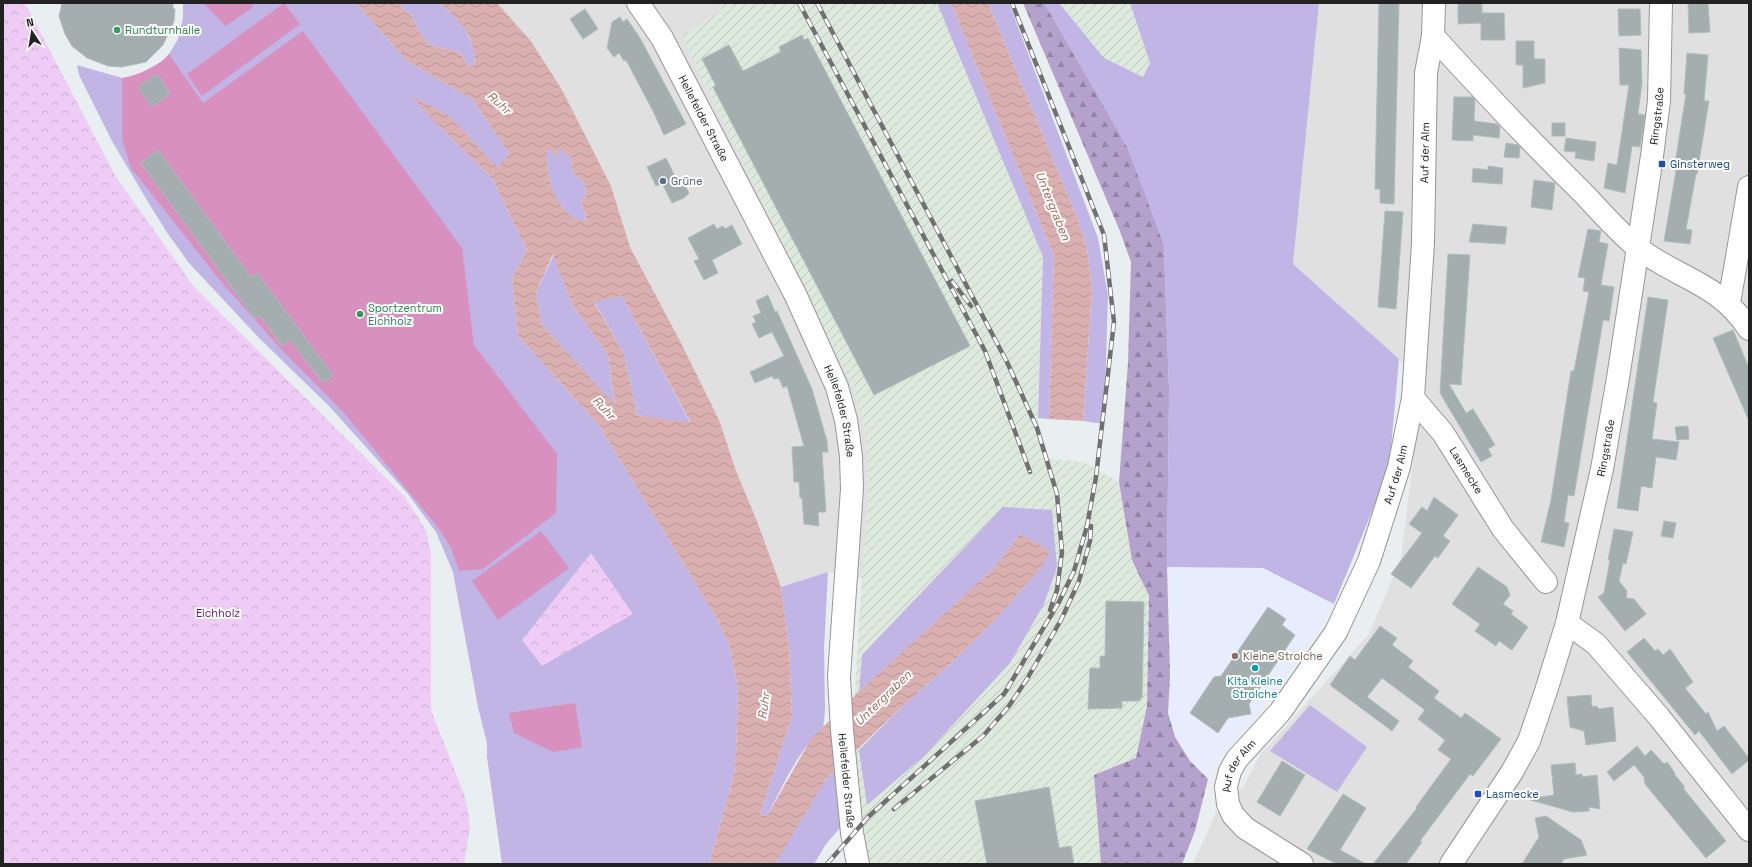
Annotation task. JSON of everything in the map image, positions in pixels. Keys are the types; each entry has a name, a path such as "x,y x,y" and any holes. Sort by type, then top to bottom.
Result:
{"street":[{"name":"Hellefelder Straße","path":"638,3 662,38 796,296 837,388 846,420 851,456 852,489 839,677 848,796 852,833 858,864"},
{"name":"Auf der Alm","path":"1302,864 1245,828 1233,815 1228,804 1227,791 1230,770 1237,759 1280,712 1317,661 1340,625 1369,562 1399,467 1413,398 1423,243 1426,73 1433,36 1434,3"},
{"name":"Ringstraße","path":"1451,864 1512,772 1529,741 1567,622 1602,469 1638,248 1659,101 1661,3"},
{"path":"1433,36 1528,140 1638,248 1710,289 1729,303 1749,328"},
{"path":"1729,303 1749,187"},
{"name":"Lasmecke","path":"1413,398 1443,433 1503,529 1546,582"},
{"path":"1567,622 1596,644 1659,717 1749,830"}],"shaded area":[{"path":"183,3 356,3 407,61 472,99 509,153 498,169 449,116 436,123 492,178 527,250 512,278 518,336 598,424 718,620 729,644 738,688 736,755 734,775 709,864 502,864 487,757 487,743 478,707 453,572 436,532 408,494 330,407 259,338 189,263 168,234 112,141 79,75 77,65 122,78 135,76 163,61 178,39 183,18"},
{"path":"203,3 252,3 253,7 226,26"},
{"path":"284,3 300,24 202,96 187,74"},
{"path":"397,3 440,3 463,25 475,49 474,66 469,66 459,52 429,45 419,31 411,15"},
{"path":"497,3 717,3 722,10 682,36 853,388 866,435 869,493 862,578 828,572 781,587 757,521 679,339 630,247 611,186 530,40"},
{"path":"717,3 937,3 1043,257 1038,418 1042,458 1083,462 1119,482 1132,560 1149,596 1147,706 1136,758 1094,775 1101,864 869,864 857,790 853,720 869,493 866,435 853,388 682,36 722,10"},
{"path":"937,3 951,3 1054,256 1049,419 1038,418 1043,257"},
{"path":"988,3 1009,3 1098,238 1108,295 1104,424 1083,421 1092,290 1087,248 1076,215"},
{"path":"1044,3 1059,3 1104,58 1143,77 1150,63 1130,3 1319,3 1293,264 1399,359 1389,470 1334,604 1263,568 1167,567 1169,390 1164,246"},
{"path":"1059,3 1130,3 1150,63 1143,77 1104,58"},
{"path":"1319,3 1749,3 1749,864 1193,864 1216,812 1244,786 1260,755 1369,634 1401,558 1423,381 1293,264"},
{"name":"Sportzentrum Eichholz","path":"303,31 462,248 474,345 557,454 556,513 483,569 459,571 451,548 440,530 345,414 280,348 223,284 131,168 122,139 122,78 135,75 154,67 169,54 203,103"},
{"path":"557,147 570,156 573,172 585,185 586,196 581,201 587,222 572,218 565,212 555,196 549,178 547,150 551,150 558,158"},
{"path":"554,254 562,279 574,307 608,355 615,406 542,325 536,293"},
{"path":"622,296 691,424 637,415 624,354 594,301"},
{"path":"1003,507 1052,510 1057,567 1044,604 1010,663 924,756 867,805 859,750 905,704 951,663 994,621 1040,569 1020,534 994,568 859,692 862,655"},
{"path":"541,531 569,568 498,620 472,581"},
{"name":"Kleine Strolche","path":"1167,567 1263,568 1334,604 1278,687 1213,765 1208,779 1190,761 1175,737 1168,713 1170,675"},
{"path":"828,572 824,649 825,711 823,729 798,758 767,816 760,815 792,716 789,647 781,587"},
{"path":"575,703 582,747 553,752 514,733 509,713"},
{"path":"1310,705 1367,747 1337,792 1270,751"},
{"path":"836,769 840,828 826,844 814,864 775,864 810,801"}],"green space":[{"name":"Eichholz","path":"3,3 25,3 116,177 195,288 405,497 426,530 431,553 431,710 464,794 468,811 470,828 464,864 3,864"},
{"path":"1023,3 1044,3 1128,149 1164,246 1169,390 1167,567 1170,675 1168,713 1175,737 1190,761 1208,779 1195,831 1182,864 1101,864 1094,775 1136,758 1147,706 1149,596 1132,560 1119,482 1128,363 1131,262 1119,229"},
{"path":"591,553 633,614 542,666 522,640"}],"water":[{"path":"356,3 397,3 411,15 419,31 429,45 459,52 469,66 474,66 475,56 470,38 461,24 440,3 497,3 530,40 561,88 611,186 630,247 679,339 719,420 736,471 757,521 781,587 789,647 792,716 760,815 767,816 811,739 849,701 994,568 1020,534 1050,551 1040,569 994,621 826,779 775,864 709,864 734,775 736,755 738,688 729,644 718,620 598,424 518,336 512,278 527,250 492,178 436,123 411,95 449,116 498,168 509,153 472,99 407,61","holes":["557,148 570,156 573,172 585,185 586,196 581,201 587,221 573,218 565,211 555,196 549,178 547,150 551,150 559,159","553,254 574,307 608,355 615,405 542,325 536,293","622,296 691,423 637,415 624,354 594,302"]},
{"name":"Untergraben","path":"951,3 988,3 1076,215 1087,248 1092,290 1083,421 1049,419 1054,256"}],"building":[{"name":"Rundturnhalle","path":"62,3 173,3 173,9 175,9 174,21 163,45 146,62 122,67 108,66 87,58 72,46 65,34 59,16"},
{"path":"1379,3 1399,3 1394,204 1380,203 1380,189 1375,189"},
{"path":"1458,3 1482,3 1482,13 1504,13 1505,40 1481,40 1481,23 1458,24"},
{"path":"1688,3 1708,3 1710,32 1689,33"},
{"path":"585,9 598,29 583,39 570,19"},
{"path":"1618,9 1640,9 1641,35 1619,36"},
{"path":"620,17 623,22 627,19 640,38 686,124 664,135 626,60 624,61 619,53 614,57 607,48 612,22"},
{"path":"802,35 804,40 808,38 970,346 874,395 713,87 716,86 702,59 729,45 743,71 781,52 779,47"},
{"path":"1516,41 1534,41 1534,59 1545,59 1545,83 1523,88 1523,65 1516,65"},
{"path":"1619,48 1641,50 1642,83 1638,114 1645,115 1640,147 1632,146 1625,193 1604,188 1608,163 1617,165 1629,85 1620,85"},
{"path":"1687,53 1708,55 1704,101 1709,101 1686,229 1692,230 1690,244 1664,241 1676,171 1674,170 1686,94 1684,94"},
{"path":"157,74 170,94 152,107 138,87"},
{"path":"1454,97 1473,97 1475,100 1474,121 1497,124 1500,127 1499,138 1473,135 1473,141 1452,140"},
{"path":"1552,123 1565,123 1565,136 1552,136"},
{"path":"1566,138 1596,142 1594,161 1575,158 1576,152 1564,151"},
{"path":"1506,143 1518,145 1520,148 1519,158 1504,157"},
{"path":"158,150 251,277 257,273 333,375 323,383 290,340 282,346 260,315 255,319 141,163"},
{"name":"Grüne","path":"666,158 679,185 684,184 689,193 684,198 672,203 662,183 656,186 647,167"},
{"path":"1488,166 1503,168 1502,184 1472,182 1473,168 1488,170"},
{"path":"1534,180 1555,183 1552,210 1531,207"},
{"path":"1385,211 1403,212 1396,309 1378,307"},
{"path":"714,224 717,229 723,226 725,229 732,225 742,244 712,260 718,273 704,280 694,261 699,259 688,238"},
{"path":"1473,224 1507,227 1505,244 1469,242"},
{"path":"1588,229 1601,231 1599,242 1608,244 1601,285 1614,287 1609,321 1603,320 1574,496 1568,495 1564,522 1569,523 1564,547 1541,542 1551,500 1571,371 1574,371 1589,292 1583,291 1585,278 1578,277"},
{"path":"1448,254 1470,255 1461,385 1449,384 1466,413 1473,409 1495,445 1488,449 1492,456 1481,462 1440,393"},
{"path":"768,295 775,312 777,311 812,389 827,441 828,452 822,452 826,512 818,512 819,526 804,524 799,482 794,482 792,447 804,446 787,386 783,388 779,378 774,379 772,376 755,383 750,372 784,356 772,332 759,338 752,324 756,322 753,316 761,313 756,301"},
{"path":"1648,297 1668,300 1653,402 1657,403 1652,439 1679,442 1676,460 1656,457 1652,488 1641,486 1638,511 1617,508"},
{"path":"1733,330 1749,368 1749,421 1713,338"},
{"path":"1688,426 1689,439 1677,440 1675,427"},
{"path":"1434,497 1458,515 1443,536 1450,541 1438,558 1435,556 1411,588 1391,574 1422,533 1409,524 1422,507 1427,511"},
{"path":"1664,521 1676,523 1673,538 1661,536"},
{"path":"1614,529 1633,532 1626,564 1623,563 1619,581 1627,591 1626,598 1634,599 1646,614 1625,631 1598,597 1604,593"},
{"path":"1478,567 1507,587 1510,595 1503,604 1513,611 1511,614 1528,627 1512,650 1499,641 1496,646 1475,631 1480,624 1452,604"},
{"path":"1106,601 1144,602 1142,698 1140,698 1140,701 1122,701 1122,708 1088,709 1090,668 1100,668 1100,656 1105,656"},
{"name":"Kita Kleine Strolche","path":"1268,607 1286,619 1282,625 1295,635 1249,704 1251,714 1228,718 1218,733 1190,713 1214,677 1221,676"},
{"path":"1380,626 1397,638 1392,645 1413,661 1408,667 1439,691 1434,698 1461,718 1465,713 1501,739 1473,776 1470,774 1420,841 1422,842 1406,864 1373,864 1417,808 1416,807 1451,759 1438,750 1445,740 1418,719 1425,710 1382,678 1367,697 1399,721 1392,731 1330,685 1350,656 1355,660"},
{"path":"1644,638 1655,651 1658,649 1663,655 1670,649 1693,682 1685,688 1706,714 1708,712 1717,731 1724,726 1749,758 1749,760 1732,774 1699,731 1695,735 1627,652"},
{"path":"1591,695 1592,707 1597,706 1598,709 1613,707 1616,741 1586,745 1584,731 1570,727 1567,697"},
{"path":"1637,746 1645,756 1651,750 1664,764 1667,762 1675,773 1674,774 1685,787 1683,788 1726,841 1706,858 1645,784 1644,777 1634,765 1614,781 1607,772"},
{"path":"1282,761 1305,775 1280,816 1257,802"},
{"path":"1575,763 1576,775 1582,774 1582,777 1597,775 1600,809 1589,807 1589,811 1573,812 1527,799 1554,795 1551,765"},
{"path":"1049,787 1059,848 1071,846 1074,864 987,864 975,801"},
{"path":"1343,794 1366,808 1340,850 1366,864 1337,864 1307,849"},
{"path":"1546,816 1581,840 1587,855 1564,859 1561,864 1522,864 1539,837 1535,818"}],"railway":[{"path":"799,3 985,351 1030,472"},
{"path":"817,3 1007,362 1037,428 1057,494 1062,552 1057,590 1050,610"},
{"path":"827,864 868,817 1004,694 1059,602 1074,571 1087,526 1096,477 1114,322 1104,235 1012,3"},
{"path":"952,281 971,306"},
{"path":"894,809 983,736 1009,706 1027,679 1061,620 1079,581 1090,541 1091,526"}],"place":[{"name":"Rundturnhalle","path":"117,30"},
{"name":"Ginsterweg","path":"1662,164"},
{"name":"Grüne","path":"663,181"},
{"name":"Sportzentrum Eichholz","path":"360,314"},
{"name":"Kleine Strolche","path":"1235,656"},
{"name":"Kita Kleine Strolche","path":"1255,668"},
{"name":"Lasmecke","path":"1478,794"}],"water label":[{"name":"Ruhr","path":"499,103"},
{"name":"Ruhr","path":"604,408"},
{"name":"Ruhr","path":"764,706"}]}
